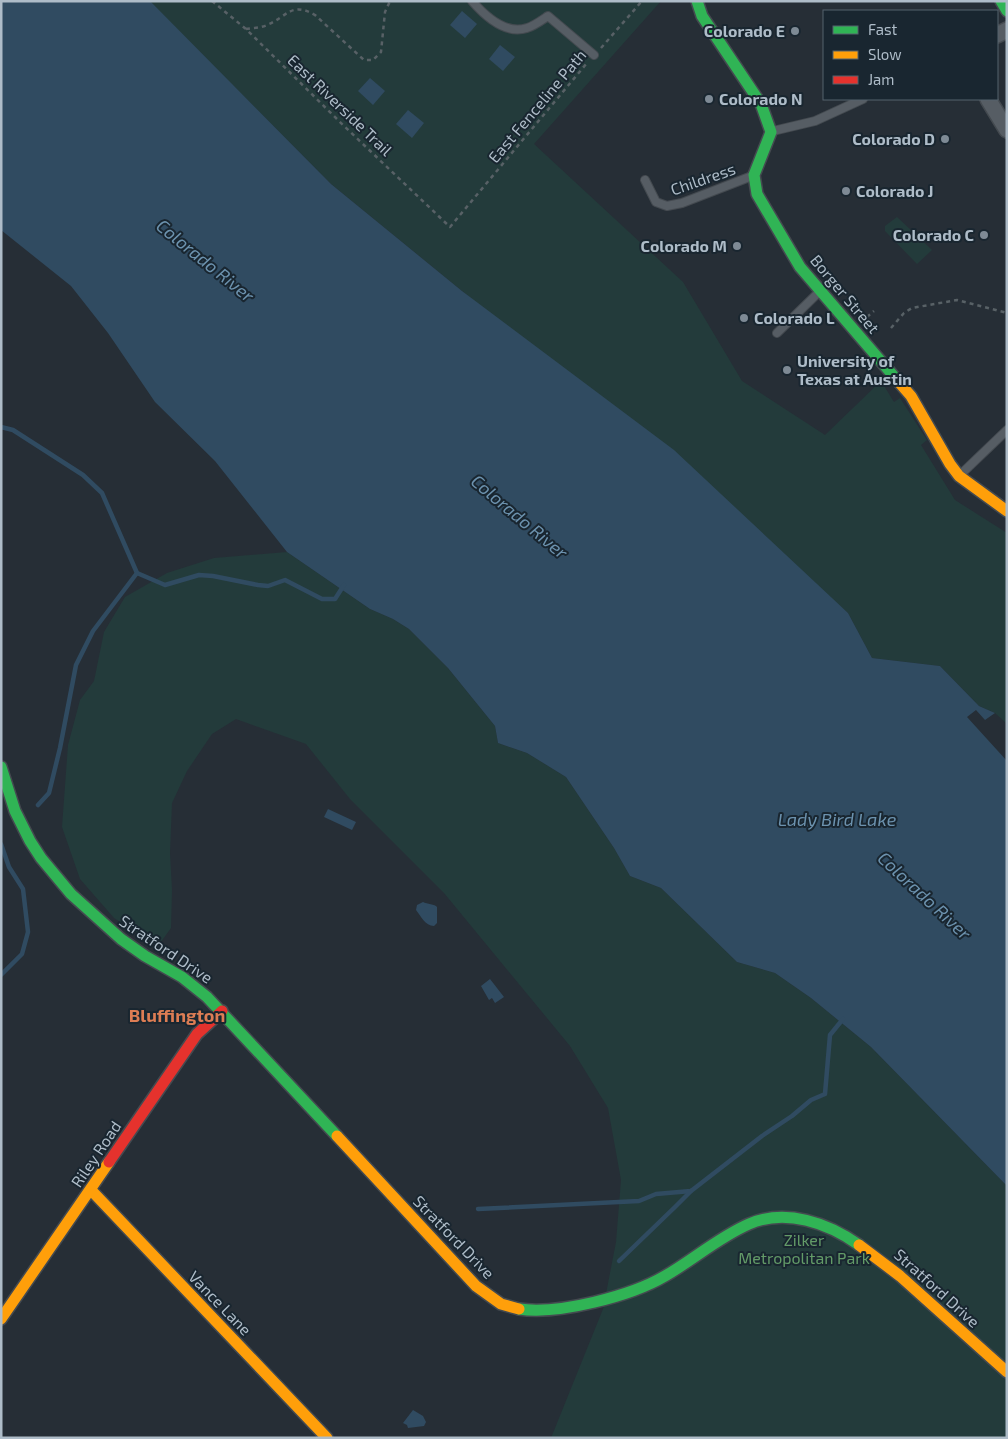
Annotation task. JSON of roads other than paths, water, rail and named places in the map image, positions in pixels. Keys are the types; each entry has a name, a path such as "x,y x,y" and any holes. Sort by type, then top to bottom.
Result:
{"street":[{"path":"697,1 702,16 761,104 771,132 754,175"},
{"path":"1001,1 1007,11"},
{"path":"989,100 1007,130"},
{"name":"Borger Street","path":"754,175 757,194 800,267 911,396 950,464 960,476 1007,511"},
{"name":"Stratford Drive","path":"1,767 21,826 40,855 86,909 112,933 136,950 176,973 201,991 222,1011 476,1286 495,1301 512,1308 537,1310 615,1296 641,1288 663,1278 751,1222 776,1218 801,1219 827,1227 852,1239 883,1261 1007,1372"},
{"name":"Riley Road","path":"1,1319 198,1034 222,1011"},
{"name":"Vance Lane","path":"90,1190 327,1438"}],"lane":[{"path":"472,1 483,13 505,28 526,28 548,16 594,55"},
{"path":"771,132 816,121 861,100"},
{"name":"Childress","path":"645,180 656,202 667,206 682,203 754,175"},
{"path":"777,333 820,292"},
{"path":"960,476 1007,430"}],"water":[{"name":"Lady Bird Lake","path":"1,1 150,1 331,184 462,291 674,450 848,613 872,658 940,666 979,706 995,713 985,720 976,710 967,717 1007,761 1007,1186 871,1047 811,998 775,973 737,962 661,888 630,876 614,848 566,777 527,753 498,743 495,726 448,668 409,629 393,619 370,609 287,552 215,461 155,402 108,333 71,286 1,230"},
{"path":"462,11 477,24 465,38 450,25"},
{"path":"500,45 515,57 503,71 489,59"},
{"path":"370,78 385,91 373,105 358,91"},
{"path":"408,110 424,123 412,138 396,124"},
{"path":"328,809 356,822 352,830 324,817"},
{"path":"423,902 437,907 437,923 434,926 426,923 416,910 417,905"},
{"path":"490,979 504,997 495,1003 492,998 489,1000 481,986"},
{"path":"413,1410 423,1416 426,1422 424,1426 408,1428 403,1423"}],"waterway":[{"path":"1,427 13,430 83,475 102,493 137,573 165,585 199,575 268,586 285,580 322,599 335,599 344,585"},
{"path":"38,805 49,793 76,665 93,631 137,573"},
{"path":"1,844 9,867 23,889 28,932 22,954 1,975"},
{"path":"478,1209 639,1201 656,1194 691,1191 811,1100 825,1094 830,1035 843,1019"},
{"path":"619,1261 691,1191"}],"place":[{"name":"Colorado E","path":"795,31"},
{"name":"Colorado N","path":"709,99"},
{"name":"Colorado D","path":"945,139"},
{"name":"Colorado J","path":"846,191"},
{"name":"Colorado C","path":"984,235"},
{"name":"Colorado M","path":"737,246"},
{"name":"Colorado L","path":"744,318"},
{"name":"University of Texas at Austin","path":"787,370"}],"district":[{"name":"Bluffington","path":"177,1016"}],"water label":[{"name":"Colorado River","path":"205,261"},
{"name":"Colorado River","path":"519,517"},
{"name":"Colorado River","path":"924,896"}],"park label":[{"name":"Zilker Metropolitan Park","path":"804,1249"}]}
